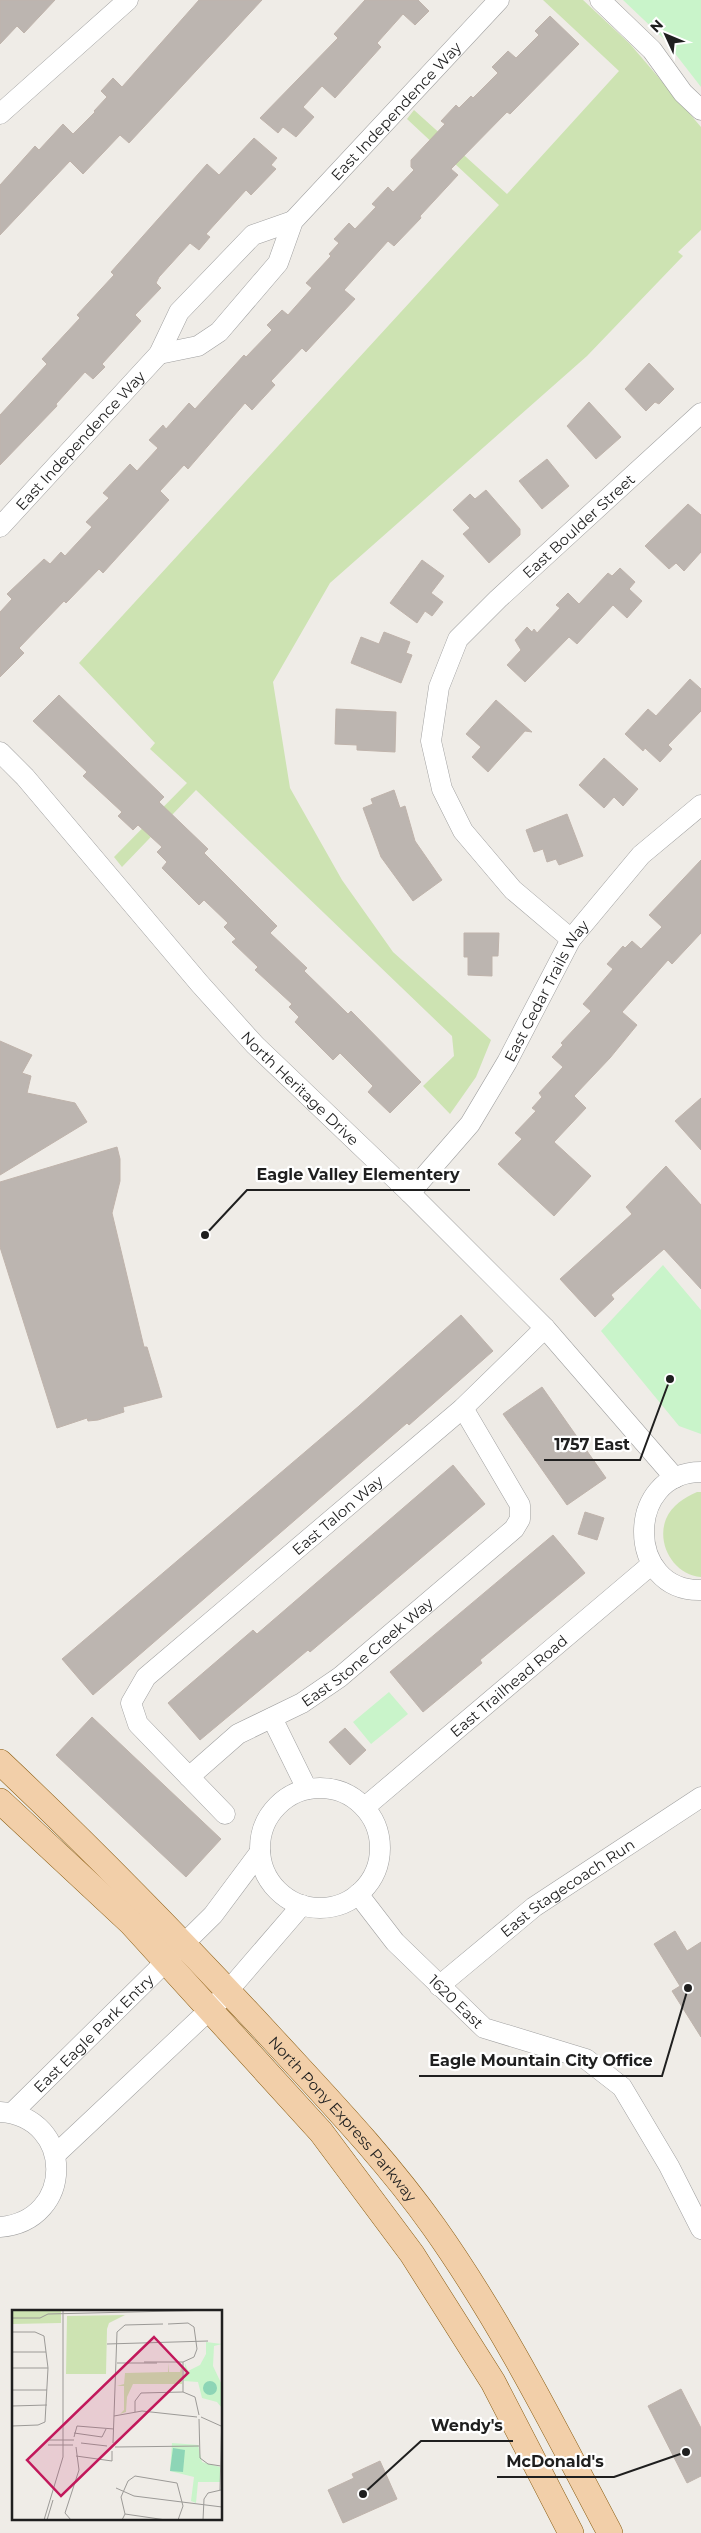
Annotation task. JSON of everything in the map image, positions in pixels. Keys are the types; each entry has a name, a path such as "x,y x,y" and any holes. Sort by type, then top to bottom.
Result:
{"main road":[{"name":"North Pony Express Parkway","path":"0,1762 92,1850 176,1953 219,2000 355,2128 434,2226 493,2317 610,2533"},
{"name":"North Pony Express Parkway","path":"0,1801 98,1891 176,1953"},
{"name":"North Pony Express Parkway","path":"219,2000 412,2254 494,2382 571,2533"}],"street":[{"path":"0,114 128,0"},
{"name":"East Independence Way","path":"159,354 198,346 219,332 278,263 294,221 499,0"},
{"path":"600,0 652,50 683,93 701,110"},
{"name":"East Independence Way","path":"0,527 159,354 180,312 253,235 294,221"},
{"name":"East Boulder Street","path":"571,938 513,890 464,831 442,789 431,741 439,687 458,639 498,599 701,413"},
{"name":"North Heritage Drive","path":"0,752 25,777 200,984 255,1045 410,1194 545,1328 675,1478"},
{"name":"East Cedar Trails Way","path":"410,1194 470,1124 507,1062 571,938 641,855 701,804"},
{"name":"East Talon Way","path":"190,1776 138,1724 131,1703 146,1677 463,1408 545,1328"},
{"name":"East Stone Creek Way","path":"190,1776 238,1734 302,1703 340,1676 514,1529 520,1519 520,1505 463,1408"},
{"path":"701,1472 692,1472 675,1478 662,1487 647,1507 642,1531 644,1547 652,1564 666,1579 682,1587 701,1590"},
{"name":"East Trailhead Road","path":"365,1807 652,1564"},
{"path":"272,1718 307,1789"},
{"path":"190,1776 225,1814"},
{"path":"322,1788 338,1790 353,1797 365,1807 376,1824 380,1842 379,1862 371,1880 358,1894 346,1902 317,1908 302,1905 286,1897 273,1885 264,1870 260,1852 264,1828 277,1806 291,1796 307,1789 322,1788"},
{"name":"East Stagecoach Run","path":"439,1986 534,1906 701,1796"},
{"path":"176,1953 213,1915 260,1852"},
{"name":"1620 East","path":"358,1894 395,1942 484,2028 586,2059 622,2088 669,2166 701,2229"},
{"path":"55,2155 219,2000 302,1905"},
{"name":"East Eagle Park Entry","path":"6,2112 176,1953"},
{"path":"0,2227 26,2221 40,2210 50,2197 56,2181 55,2155 49,2139 28,2119 6,2112"}],"green space":[{"path":"543,0 583,0 630,44 701,127 701,230 678,252 683,256 587,356 330,583 273,682 290,788 342,880 393,952 491,1040 476,1077 450,1114 423,1086 454,1056 452,1036 196,790 122,867 114,857 187,783 150,749 155,743 79,663 499,205 407,119 414,110 507,194 619,71"},
{"path":"623,0 701,0 701,87 663,38"},
{"path":"663,1265 701,1310 701,1434 679,1426 601,1331"},
{"path":"701,1492 701,1577 683,1571 675,1564 670,1557 663,1538 666,1519 672,1510 683,1499"},
{"path":"389,1692 408,1714 371,1744 353,1722"}],"building":[{"path":"0,0 55,0 24,33 17,26 0,44"},
{"path":"199,0 262,0 129,143 120,135 83,174 70,161 0,235 0,185 35,146 39,150 63,124 73,134 107,97 101,91 113,78 122,87"},
{"path":"365,0 418,0 429,11 415,25 403,14 377,43 381,47 335,98 322,86 303,107 314,117 296,137 283,127 278,133 260,118 338,38 334,34"},
{"path":"550,16 579,44 510,114 507,112 451,169 458,175 420,216 421,218 394,246 388,241 344,290 355,299 306,352 302,348 271,381 275,385 252,410 245,403 188,469 184,465 160,491 169,500 103,573 99,569 66,603 64,601 19,648 24,653 0,677 0,612 12,599 7,594 44,559 50,564 61,552 65,556 92,527 86,522 109,498 103,493 130,464 137,471 158,448 149,440 163,425 166,429 189,403 195,409 244,355 246,357 272,330 267,325 282,310 288,315 312,288 306,283 331,256 329,254 339,243 334,239 349,223 355,229 376,207 372,204 388,187 393,192 414,170 411,167 411,160 445,124 441,121 456,105 459,108 471,96 473,98 498,73 492,67 508,51 516,58 539,35 535,31"},
{"path":"254,138 277,158 271,165 276,169 251,195 246,190 206,234 210,237 199,250 190,243 159,277 156,283 161,288 135,315 141,321 102,364 105,367 93,379 85,372 56,404 57,406 0,465 0,415 47,364 42,359 80,318 77,315 114,275 111,272 207,164 219,175"},
{"path":"649,363 674,389 659,404 655,402 646,411 625,389"},
{"path":"589,402 621,437 596,459 567,426"},
{"path":"547,459 569,486 542,509 519,481"},
{"path":"486,490 520,529 520,535 489,563 463,534 470,528 453,510 470,494 475,499"},
{"path":"688,504 701,515 701,552 684,571 676,563 669,569 645,546"},
{"path":"422,560 444,576 431,593 443,602 432,616 425,611 417,623 390,603"},
{"path":"620,568 635,582 629,589 642,601 627,618 613,605 577,644 569,637 525,682 507,665 521,650 515,640 527,627 532,632 534,629 537,633 560,608 556,605 568,593 579,604 608,573 612,576"},
{"path":"384,632 410,642 406,653 412,655 401,683 351,663 361,637 379,644"},
{"path":"690,679 701,689 701,711 668,745 672,749 660,762 645,748 643,751 625,734 648,709 656,716"},
{"path":"59,695 164,797 159,802 208,849 204,853 277,926 270,933 307,968 304,971 348,1014 351,1011 421,1082 390,1113 368,1092 373,1086 340,1053 333,1060 295,1022 299,1017 289,1007 292,1004 255,970 258,967 232,942 236,939 224,927 228,923 204,900 199,905 162,868 167,862 157,852 162,847 138,825 133,830 118,816 122,812 83,776 87,772 33,721"},
{"path":"496,700 532,732 525,731 488,772 472,757 481,747 466,734"},
{"path":"336,709 396,712 395,752 357,750 357,745 335,744"},
{"path":"604,758 638,789 623,806 614,797 604,808 579,785"},
{"path":"394,790 400,808 405,806 415,841 442,880 413,901 381,857 363,808 373,804 371,799"},
{"path":"567,814 583,856 559,865 556,859 547,862 543,849 534,852 526,830"},
{"path":"701,860 701,933 672,964 668,960 622,1012 637,1025 610,1058 574,1096 586,1108 554,1142 591,1176 554,1216 498,1164 522,1139 515,1133 536,1111 532,1108 542,1097 539,1093 563,1067 552,1057 563,1045 561,1043 591,1011 583,1004 613,969 607,964 623,946 625,948 632,941 641,949 662,927 649,915"},
{"path":"464,933 499,933 498,956 492,956 492,976 468,975 468,957 464,957"},
{"path":"0,1041 32,1055 22,1073 31,1076 27,1093 75,1103 87,1122 0,1175"},
{"path":"701,1098 701,1150 675,1121"},
{"path":"117,1147 120,1159 120,1181 112,1213 144,1347 147,1347 162,1397 123,1407 124,1412 98,1420 88,1421 87,1418 57,1428 0,1247 0,1182"},
{"path":"666,1166 701,1205 701,1289 664,1249 611,1295 614,1299 595,1317 560,1279 632,1214 626,1207"},
{"path":"461,1315 493,1351 93,1695 62,1659 359,1406"},
{"path":"542,1387 606,1478 567,1505 503,1414"},
{"path":"453,1465 485,1504 310,1652 308,1650 200,1740 168,1703 253,1630 257,1634"},
{"path":"585,1512 604,1518 597,1540 578,1534"},
{"path":"553,1535 585,1573 480,1660 482,1663 423,1712 390,1672"},
{"path":"92,1717 221,1839 186,1877 56,1755"},
{"path":"345,1728 366,1750 350,1765 329,1742"},
{"path":"675,1931 687,1951 701,1942 701,2037 672,1991 680,1986 654,1944"},
{"path":"681,2389 701,2428 701,2476 687,2483 648,2406"},
{"path":"380,2461 397,2499 343,2523 328,2490 354,2478 352,2474"}],"place":[{"name":"Eagle Valley Elementery","path":"205,1235"},
{"name":"1757 East","path":"670,1379"},
{"name":"Eagle Mountain City Office","path":"688,1988"},
{"name":"McDonald's","path":"686,2452"},
{"name":"Wendy's","path":"363,2494"}]}
